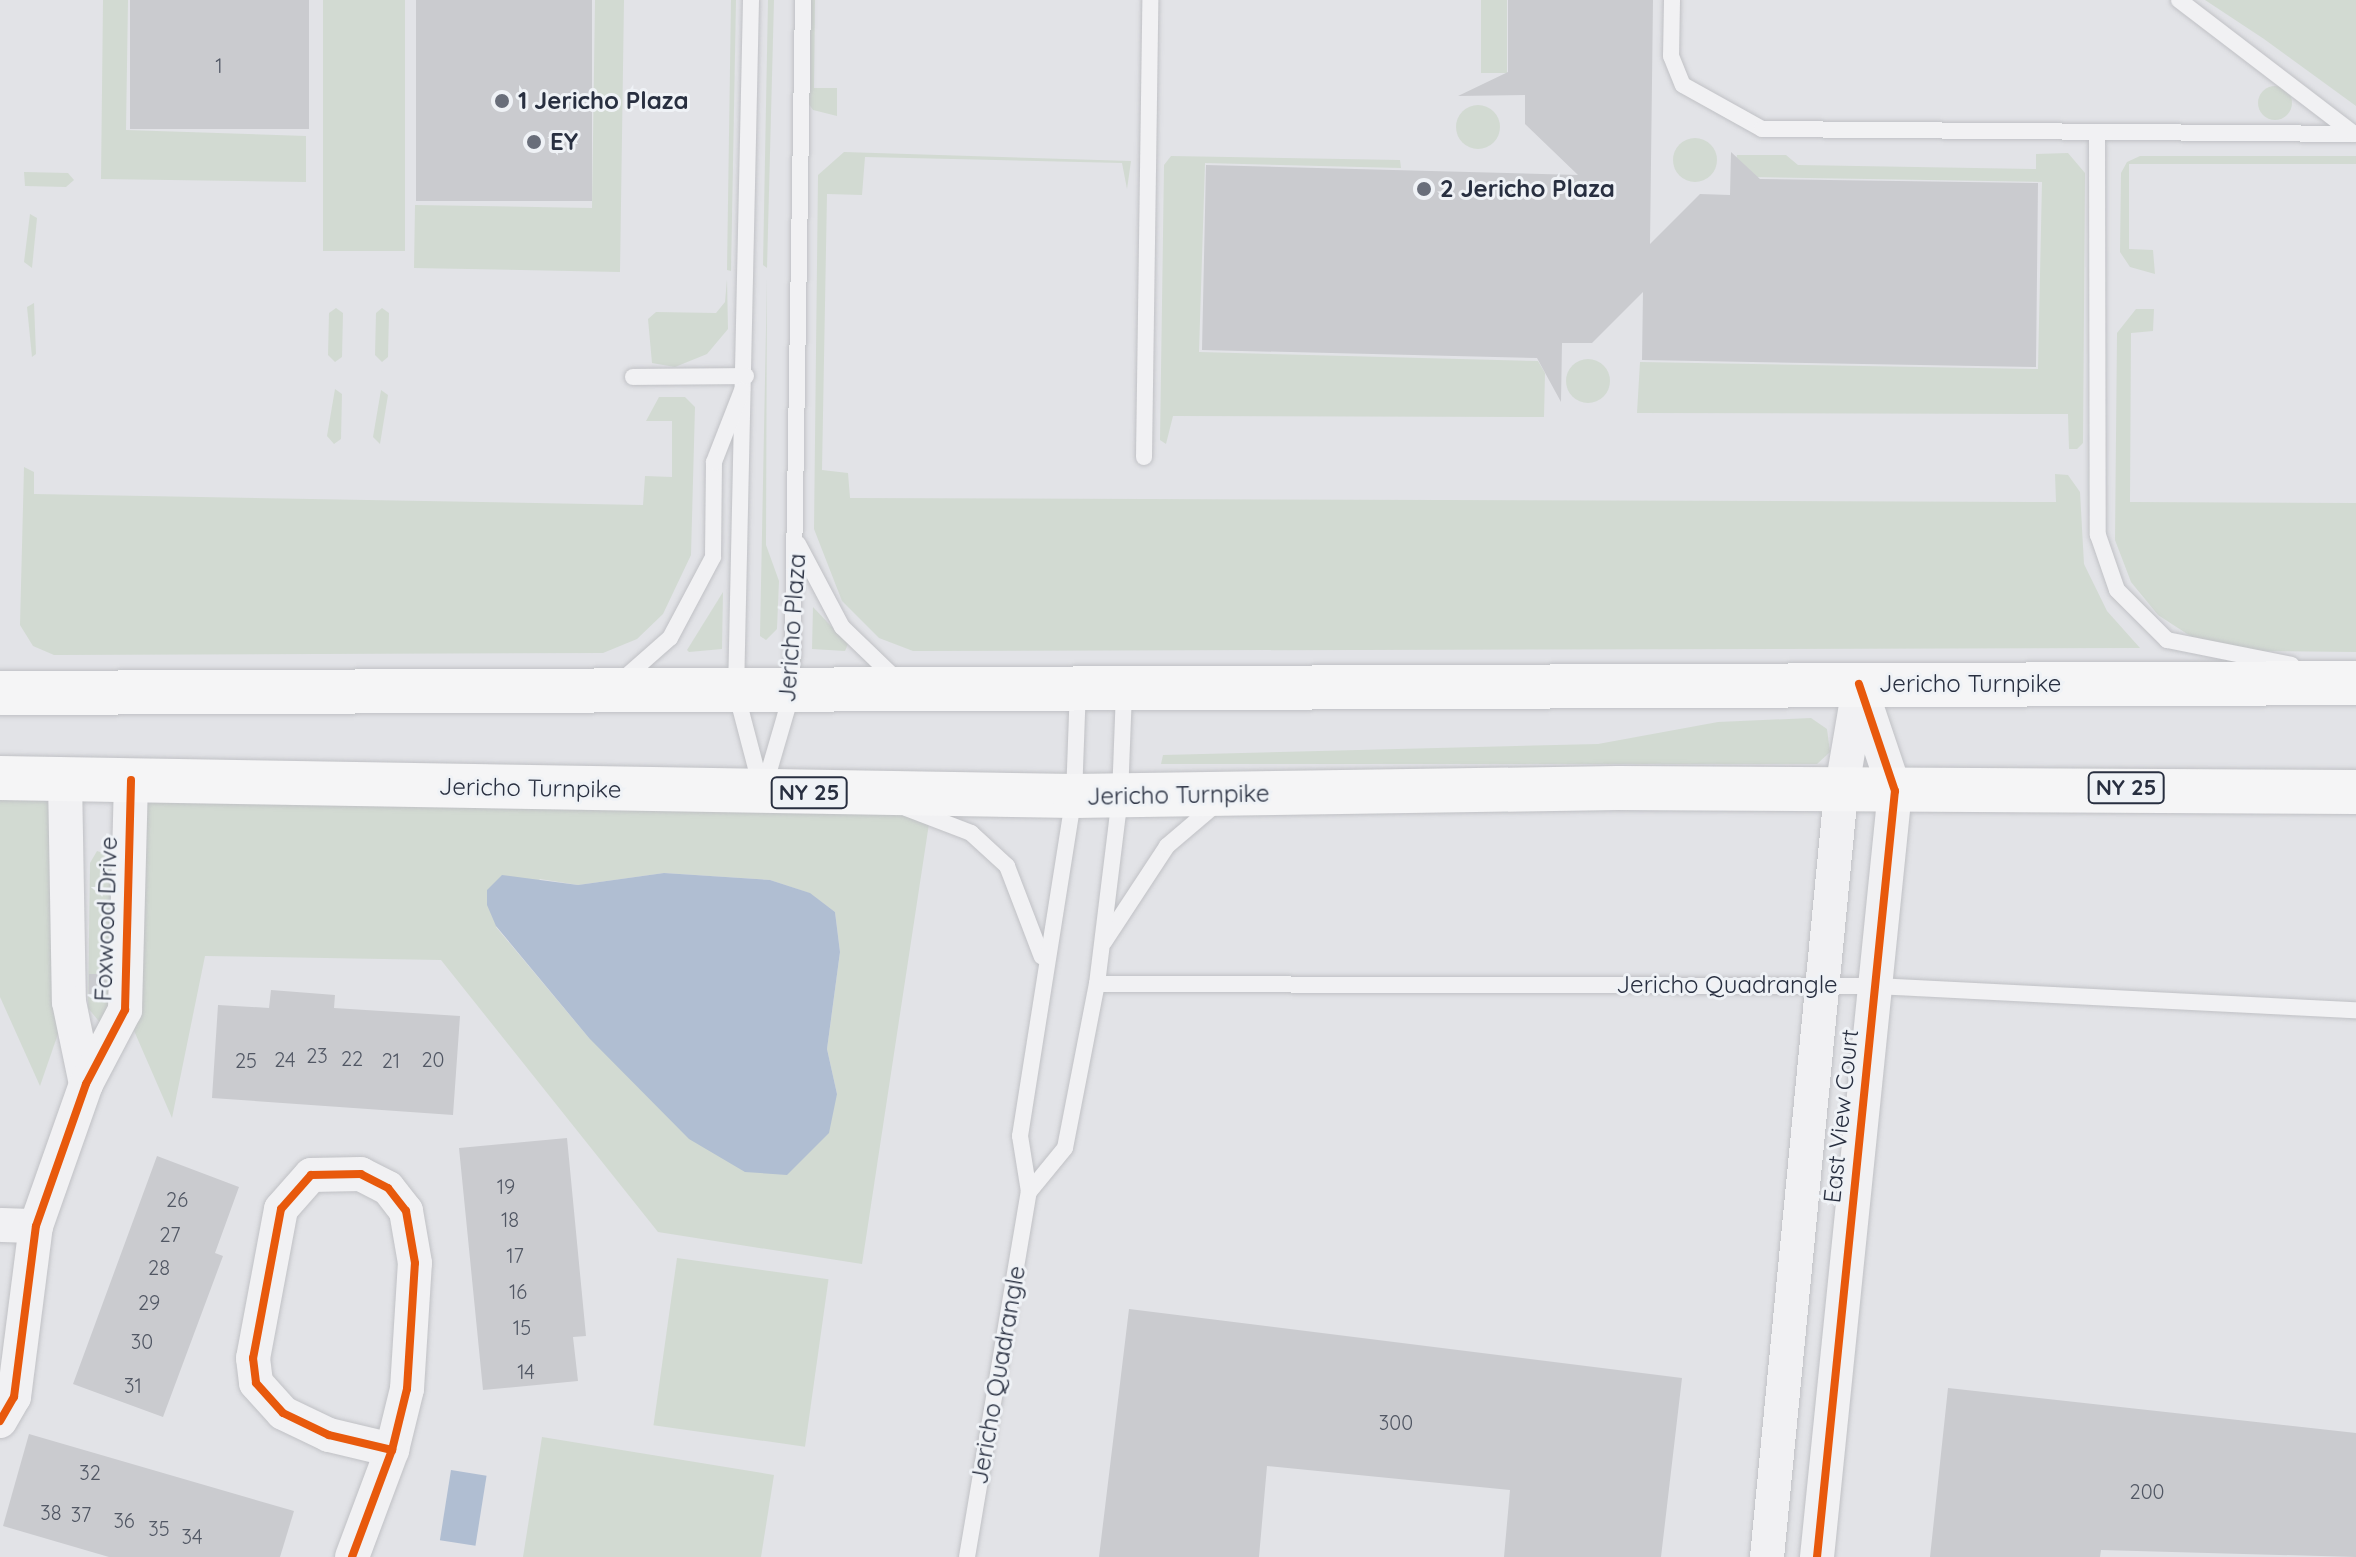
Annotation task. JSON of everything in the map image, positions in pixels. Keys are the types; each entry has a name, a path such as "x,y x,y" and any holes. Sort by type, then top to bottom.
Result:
{"main road":[{"name":"Jericho Turnpike","path":"0,693 611,687 792,692 1078,687 2356,681"},
{"name":"Jericho Turnpike","path":"0,778 1074,796 1618,788 1841,793 2356,792"}],"street":[{"name":"East View Court","path":"1817,1557 1895,791 1859,684"},
{"name":"East View Court","path":"1767,1557 1825,986 1841,793 1859,684"},
{"name":"Foxwood Drive","path":"65,779 69,1002 86,1084"},
{"name":"Foxwood Drive","path":"0,1421 14,1397 36,1226 86,1084 125,1010 131,780"},
{"path":"352,1557 392,1450 414,1353 415,1263 406,1211 388,1188 361,1174 311,1175 281,1209 253,1358 256,1383 283,1413 329,1435 392,1450"},
{"path":"0,1225 36,1226"}],"lane":[{"name":"Jericho Plaza","path":"751,0 746,379 736,692 763,793"},
{"name":"Jericho Plaza","path":"763,793 792,692 798,543 803,0"},
{"path":"1144,457 1150,0"},
{"path":"1672,0 1671,56 1683,85 1762,129 2355,134"},
{"path":"2179,0 2355,134"},
{"path":"2097,132 2098,535 2117,590 2167,640 2356,681"},
{"path":"611,687 670,638 713,557 714,462 746,379 633,377"},
{"path":"798,543 852,639 918,691"},
{"name":"Jericho Quadrangle","path":"967,1557 1029,1192 1020,1136 1074,796 1078,687"},
{"name":"Jericho Quadrangle","path":"1029,1192 1065,1148 1097,984 1120,796 1124,689"},
{"name":"Jericho Quadrangle","path":"871,794 971,833 1007,866 1028,909 1044,972"},
{"name":"Jericho Quadrangle","path":"1101,947 1167,846 1232,794"},
{"name":"Jericho Quadrangle","path":"1097,984 1874,986 2356,1010"}],"shaded area":[{"path":"103,0 128,0 126,130 306,136 306,182 101,179"},
{"path":"323,0 405,0 405,251 323,251"},
{"path":"595,0 624,0 620,272 414,268 415,205 592,208"},
{"path":"731,0 736,0 731,271 727,270"},
{"path":"768,0 774,0 767,268 763,265"},
{"path":"808,0 815,0 814,88 837,88 837,116 813,110 806,100"},
{"path":"1481,0 1507,0 1507,73 1481,73"},
{"path":"2205,0 2356,0 2356,106 2264,39"},
{"path":"2275,86 2287,91 2292,103 2287,115 2275,120 2263,115 2258,103 2263,91"},
{"path":"1478,105 1493,112 1500,127 1493,142 1478,149 1463,142 1456,127 1463,112"},
{"path":"1695,138 1710,145 1717,160 1710,175 1695,182 1680,175 1673,160 1680,145"},
{"path":"844,152 1131,161 1127,189 1122,163 865,157 862,195 827,194 822,470 848,473 850,498 2056,502 2055,474 2068,475 2080,492 2084,564 2107,611 2140,648 913,651 879,638 842,601 814,529 818,175"},
{"path":"2068,153 2085,173 2083,443 2077,449 2069,449 2068,414 1637,413 1640,362 2038,369 2042,182 1754,177 1736,162 1737,155 1786,155 1798,165 2036,169 2036,154"},
{"path":"1171,156 1400,160 1401,168 1205,163 1199,352 1538,361 1545,373 1544,417 1173,416 1166,444 1160,440 1164,165"},
{"path":"2140,156 2356,156 2356,164 2129,164 2129,249 2153,250 2155,274 2130,267 2120,252 2121,173 2127,162"},
{"path":"24,172 68,173 74,180 66,187 25,186"},
{"path":"30,214 37,218 32,268 24,262"},
{"path":"767,277 766,545 779,581 777,629 766,640 760,636"},
{"path":"727,279 728,329 707,354 675,367 652,363 648,319 656,312 716,313 725,302"},
{"path":"34,303 36,354 32,357 27,307"},
{"path":"336,308 343,313 342,357 335,362 328,355 329,313"},
{"path":"382,308 389,313 388,357 382,362 375,355 376,313"},
{"path":"2136,309 2154,309 2153,331 2131,333 2130,502 2356,503 2356,652 2248,651 2198,641 2158,615 2131,582 2115,540 2117,333"},
{"path":"1588,359 1603,366 1610,381 1603,396 1588,403 1573,396 1566,381 1573,366"},
{"path":"335,389 342,394 341,439 334,444 327,436"},
{"path":"381,390 388,395 380,444 373,437"},
{"path":"659,397 685,397 695,407 691,555 663,614 637,639 603,653 54,655 33,646 20,625 24,467 34,472 34,494 643,505 645,476 672,477 672,421 646,421"},
{"path":"723,592 722,649 689,652 687,650"},
{"path":"813,607 848,644 845,651 812,649"},
{"path":"1811,718 1827,729 1830,752 1817,764 1161,764 1163,755 1598,744 1718,722"},
{"path":"0,778 65,779 69,1002 40,1086 0,997"},
{"path":"131,780 733,796 930,817 862,1264 658,1232 441,960 205,956 172,1118 125,1010","holes":["664,873 770,880 809,893 835,912 840,952 827,1049 837,1094 589,1038 496,927 540,879 578,885"]},
{"path":"97,851 110,855 112,870 113,1011 102,1025 88,1008 90,863"},
{"path":"677,1258 829,1279 805,1447 653,1425"},
{"path":"542,1437 774,1475 761,1557 523,1557"}],"water":[{"path":"664,873 770,880 810,893 835,912 840,952 827,1049 837,1094 829,1133 787,1175 745,1172 689,1139 589,1038 496,926 487,905 487,890 502,875 578,885"},
{"path":"451,1470 487,1476 475,1546 440,1540"}],"building":[{"path":"130,0 309,0 309,129 130,129"},
{"name":"1 Jericho Plaza","path":"416,0 592,0 592,201 416,201"},
{"name":"2 Jericho Plaza","path":"1508,0 1653,0 1650,244 1700,194 1730,195 1731,152 1760,179 2038,183 2036,367 1642,360 1643,292 1592,343 1562,343 1561,402 1537,358 1202,350 1206,165 1578,175 1525,124 1525,95 1458,96 1508,72"},
{"path":"89,974 106,974 106,997 89,997"},
{"path":"271,990 335,995 334,1008 460,1016 453,1115 212,1098 218,1005 269,1008"},
{"path":"567,1138 586,1336 573,1337 578,1381 483,1390 459,1148"},
{"path":"157,1156 239,1187 215,1253 223,1256 163,1417 73,1384"},
{"path":"1129,1309 1682,1378 1661,1557 1504,1557 1510,1490 1267,1466 1259,1557 1099,1557"},
{"path":"1948,1388 2356,1433 2356,1557 2101,1550 2100,1557 1930,1557"},
{"path":"29,1434 294,1511 280,1557 109,1557 3,1526"}],"cycle path":[{"path":"1817,1557 1895,791 1859,684"},
{"path":"0,1421 14,1397 36,1226 86,1084 125,1010 131,780"},
{"path":"352,1557 392,1450 407,1389 415,1263 406,1211 388,1188 361,1174 311,1175 281,1209 253,1358 256,1383 283,1413 329,1435 392,1450"}],"place":[{"name":"1 Jericho Plaza","path":"502,101"},
{"name":"EY","path":"534,142"},
{"name":"2 Jericho Plaza","path":"1424,189"}]}
